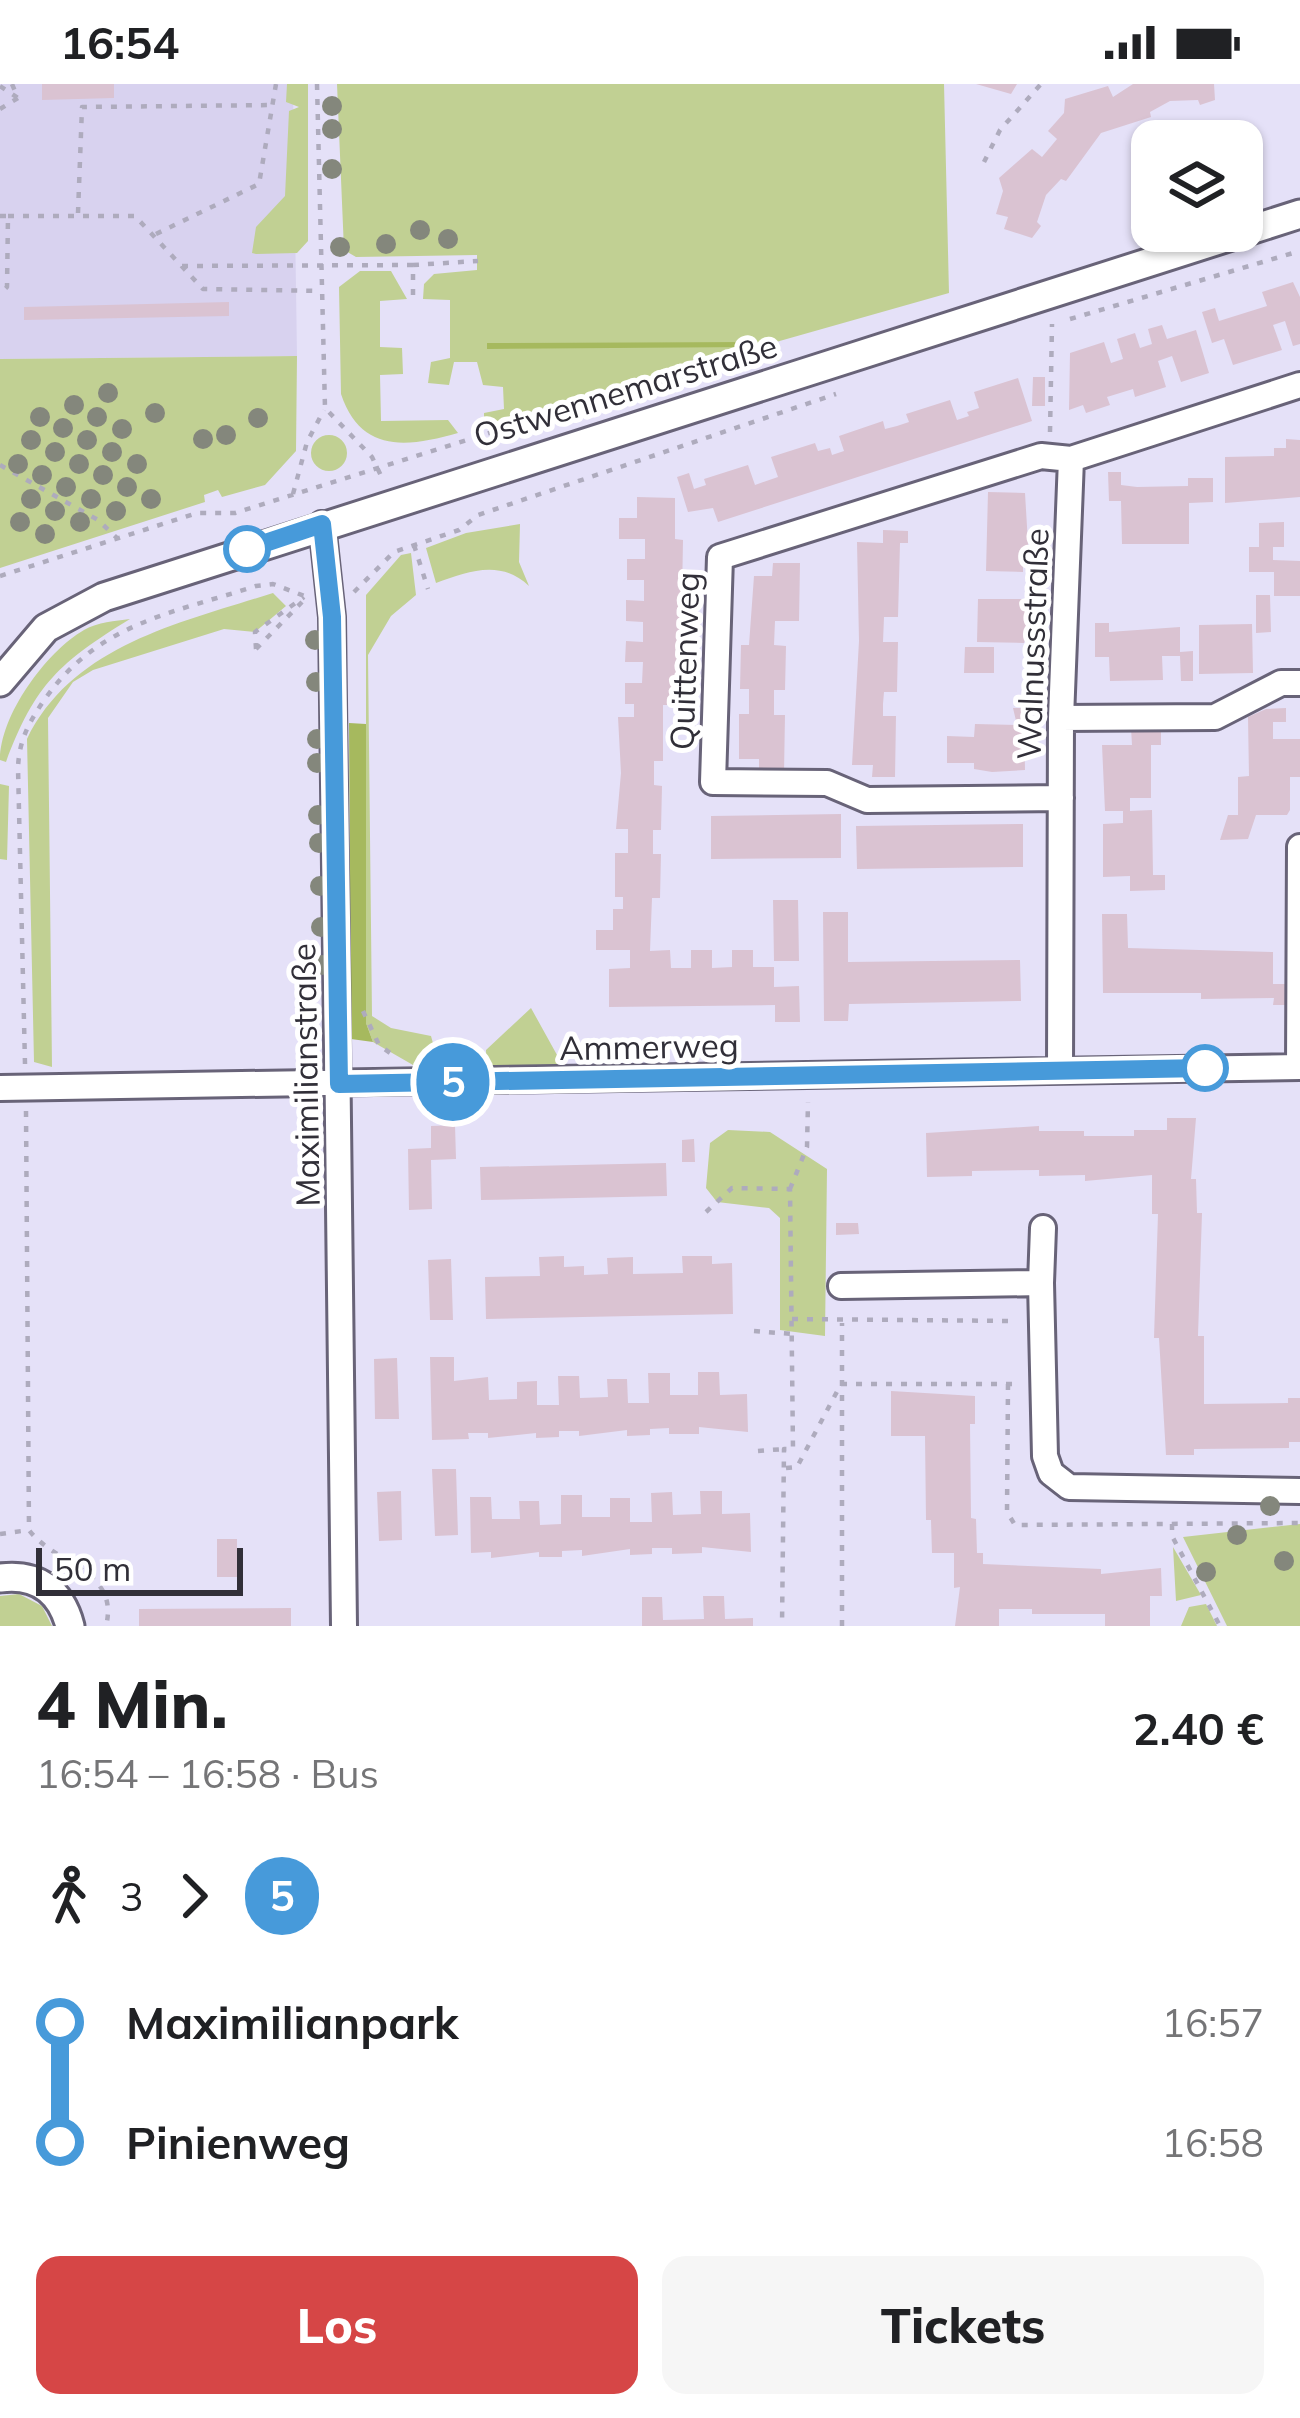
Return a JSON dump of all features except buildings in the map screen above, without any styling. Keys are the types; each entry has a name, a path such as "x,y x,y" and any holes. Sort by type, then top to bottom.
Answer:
{"street":[{"name":"Ostwennemarstraße","path":"0,682 46,628 86,603 1300,214"},
{"path":"1071,459 1300,385"},
{"name":"Quittenweg","path":"1061,799 867,800 827,782 713,782 714,737 720,557 1041,456 1071,459"},
{"name":"Walnussstraße","path":"1060,1071 1061,718 1071,459"},
{"name":"Maximilianstraße","path":"322,524 331,606 344,1626"},
{"path":"1061,718 1215,717 1282,683 1300,683"},
{"path":"1300,847 1300,1067"},
{"name":"Ammerweg","path":"0,1088 1300,1067"},
{"path":"1042,1228 1042,1384 1051,1473 1070,1487 1300,1491"},
{"path":"842,1286 1041,1282"},
{"path":"0,1578 36,1580 52,1590 70,1626"}],"path":[{"path":"12,84 18,98"},
{"path":"154,236 259,184 276,84"},
{"path":"292,494 307,442 325,408 316,84"},
{"path":"984,162 1000,130 1041,84"},
{"path":"0,86 18,98"},
{"path":"0,109 18,98"},
{"path":"78,213 82,106 272,105"},
{"path":"0,295 7,287 4,216 78,213 135,216 203,290 321,290"},
{"path":"1042,328 1300,251"},
{"path":"182,266 320,268 478,261"},
{"path":"413,265 413,297"},
{"path":"1052,324 1050,439 1071,459"},
{"path":"0,576 197,513 235,513 733,365"},
{"path":"359,592 394,552 459,530 478,515 847,390"},
{"path":"325,408 379,467"},
{"path":"0,466 98,520 118,539"},
{"path":"414,545 428,589"},
{"path":"106,1626 103,1589 87,1568 64,1561 29,1530 19,745 29,722 80,654 114,633 256,586 273,584 331,606"},
{"path":"304,597 296,611 256,649 255,632 304,597"},
{"path":"362,1009 379,1045 404,1063"},
{"path":"758,1451 793,1449 790,1189 807,1147 807,1076"},
{"path":"706,1212 732,1188 790,1189"},
{"path":"792,1318 842,1323 1041,1321"},
{"path":"842,1323 842,1626"},
{"path":"754,1331 792,1334"},
{"path":"841,1384 1042,1384"},
{"path":"784,1468 797,1468 841,1384"},
{"path":"782,1626 784,1449"},
{"path":"1172,1524 1172,1536 1220,1626"},
{"path":"0,1534 29,1530"}],"shaded area":[{"path":"0,84 293,84 297,356 0,359"}],"green space":[{"path":"287,84 308,84 308,241 297,253 256,254 252,253 256,227 285,196 289,111 299,107 286,102"},
{"path":"337,84 944,84 949,293 484,425 484,413 504,409 503,387 483,385 477,362 454,362 449,385 428,383 431,362 450,358 450,300 423,299 424,284 434,274 477,270 477,255 356,257 344,250"},
{"path":"360,271 391,271 407,299 380,301 380,347 402,348 403,374 380,375 381,421 448,420 458,433 404,443 388,441 361,427 350,413 341,394 339,287"},
{"path":"753,342 752,347 487,349 487,343"},
{"path":"297,356 296,451 265,485 222,497 218,490 204,495 205,502 0,568 0,359"},
{"path":"329,435 342,440 347,453 342,466 329,471 316,466 311,453 316,440"},
{"path":"520,524 519,562 529,586 496,570 436,583 426,548 466,533"},
{"path":"411,553 416,595 391,616 368,655 372,1016 391,1028 431,1036 439,1065 433,1075 414,1077 413,1065 373,1042 366,1023 366,595 401,555"},
{"path":"273,593 286,606 255,632 224,629 93,670 73,682 48,718 52,1067 34,1062 27,739 47,707 72,681 101,659 166,628"},
{"path":"130,619 53,677 28,713 6,762 0,760 17,705 55,653 89,627"},
{"path":"349,723 366,724 366,1023 373,1042 351,1039"},
{"path":"0,784 9,786 7,860 0,859"},
{"path":"531,1008 567,1073 487,1082 486,1050"},
{"path":"728,1130 770,1132 827,1169 825,1336 780,1330 780,1218 769,1208 717,1202 706,1188 710,1143"},
{"path":"1300,1524 1300,1626 1227,1626 1183,1537"},
{"path":"1173,1547 1201,1595 1176,1601"},
{"path":"19,1594 42,1606 52,1626 0,1626 0,1596"},
{"path":"1206,1604 1217,1626 1181,1626 1189,1607"}],"bus line":[{"name":"5","path":"247,549 322,524 332,617 339,1084 1205,1068"}]}
